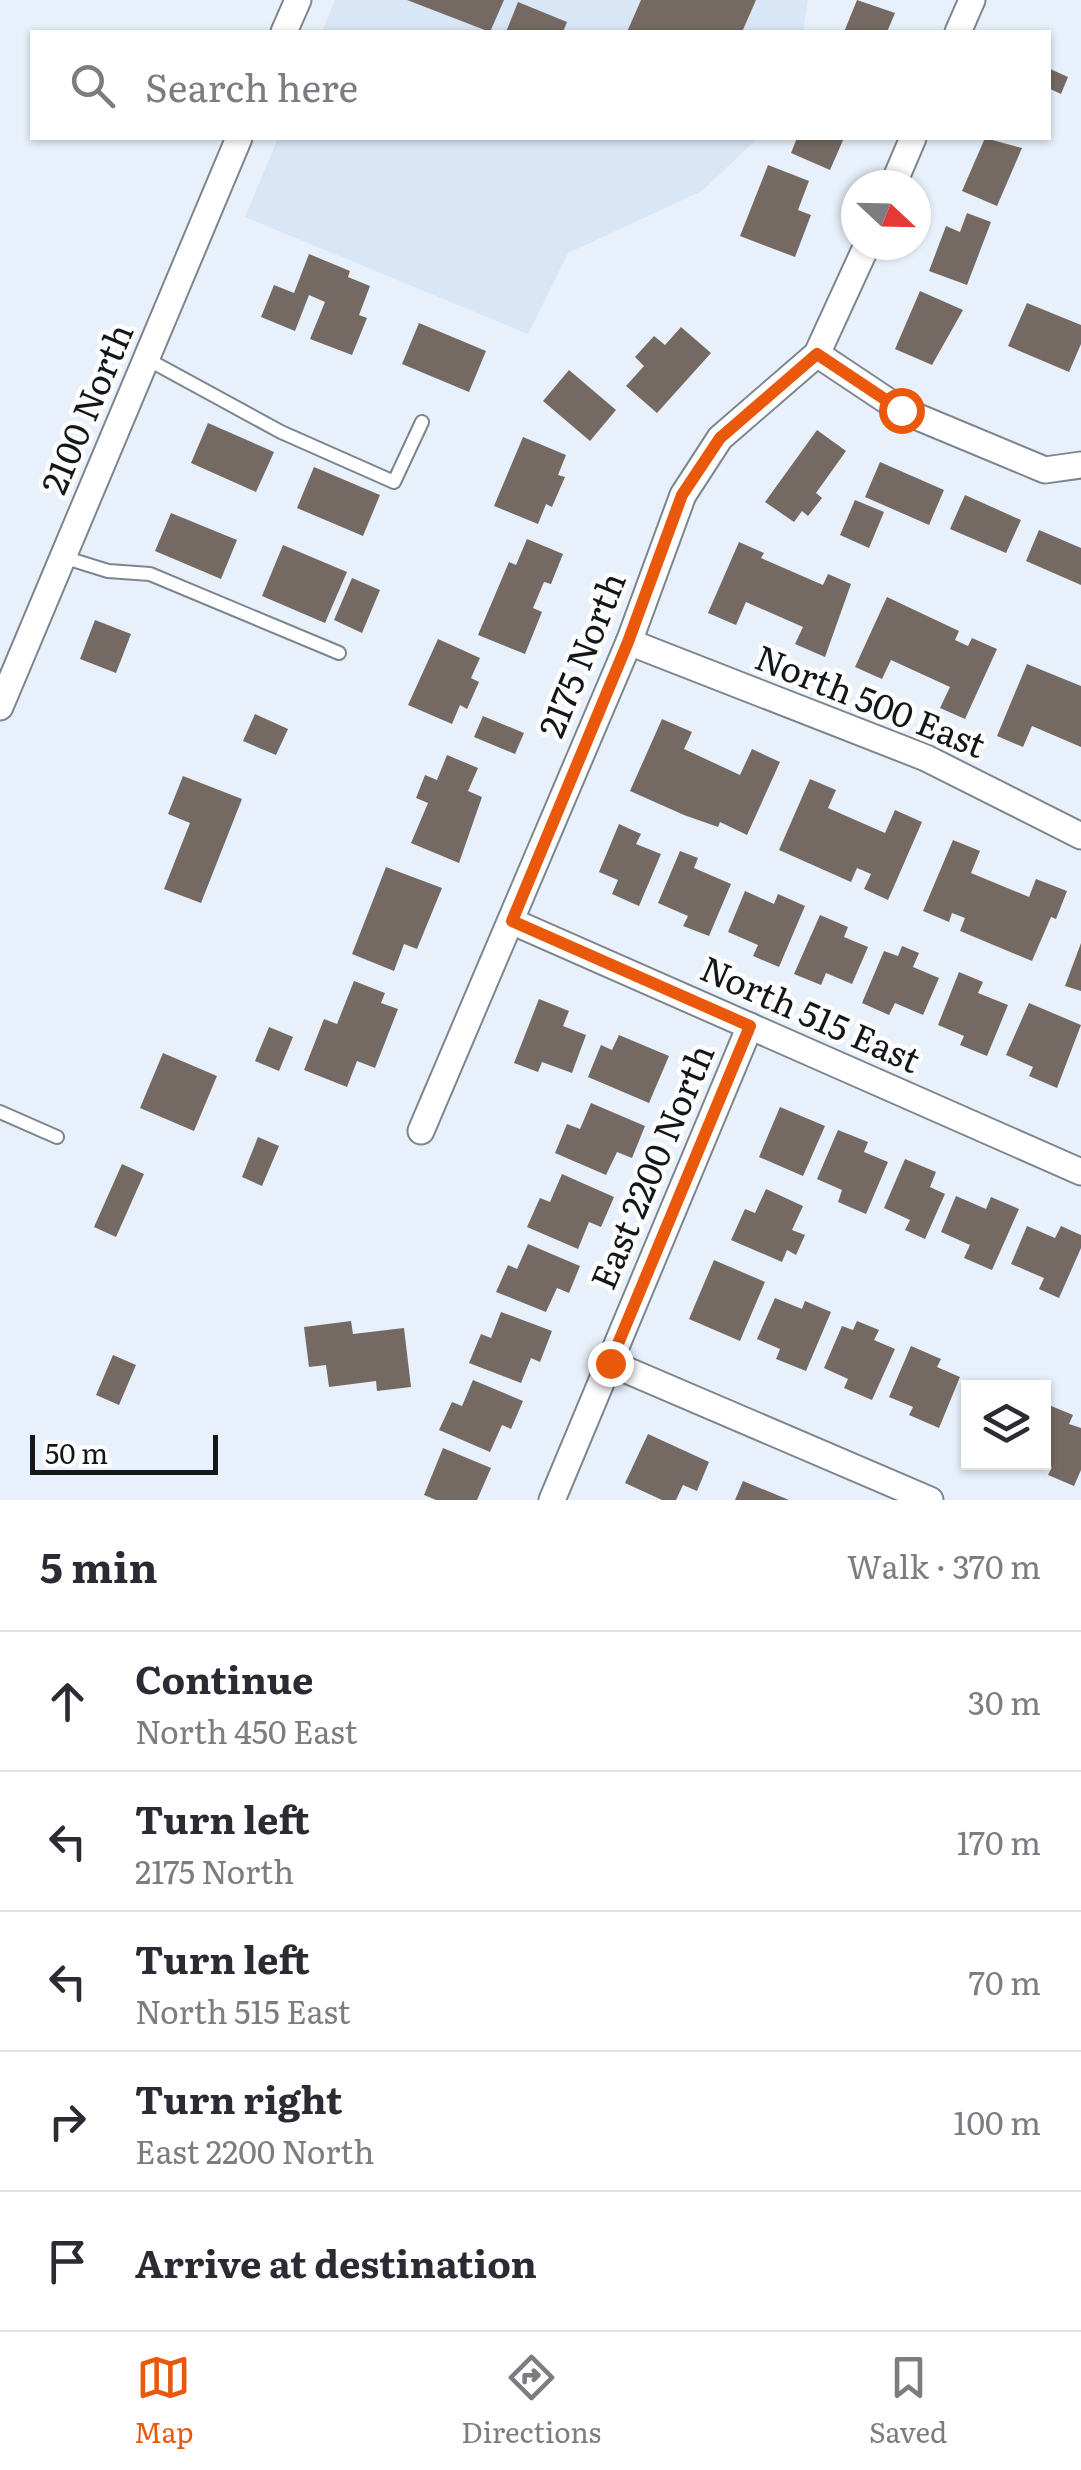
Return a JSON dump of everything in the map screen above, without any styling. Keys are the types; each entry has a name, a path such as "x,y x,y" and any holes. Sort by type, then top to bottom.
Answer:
{"street":[{"path":"285,30 298,0"},
{"path":"959,30 972,0"},
{"name":"2100 North","path":"0,707 239,140"},
{"path":"899,170 912,140"},
{"name":"2175 North","path":"421,1131 628,642 682,495 720,438 817,354 861,260"},
{"path":"817,354 901,410 1045,470 1081,465"},
{"name":"North 500 East","path":"628,642 926,758 1081,836"},
{"name":"North 515 East","path":"512,921 1081,1172"},
{"name":"East 2200 North","path":"552,1500 750,1026"},
{"path":"610,1363 865,1487 930,1500"}],"lane":[{"path":"147,358 281,432 394,482 422,422"},
{"path":"63,557 108,572 150,574 339,653"},
{"path":"0,1112 57,1137"}],"shaded area":[{"path":"335,0 808,0 803,30 323,30"},
{"path":"277,140 756,140 702,191 568,253 528,334 245,217"}],"building":[{"path":"407,0 504,0 491,30"},
{"path":"641,0 756,0 743,30 628,30"},
{"path":"857,0 895,13 888,30 845,30"},
{"path":"518,2 567,22 564,30 507,30"},
{"path":"1051,69 1068,77 1061,94 1051,89"},
{"path":"796,140 843,140 830,170 791,153"},
{"path":"984,140 1022,148 997,206 962,191"},
{"path":"768,165 809,181 798,210 811,215 795,257 740,236"},
{"path":"967,213 991,222 967,285 929,271 946,226 960,232"},
{"path":"309,254 350,271 348,277 370,286 359,315 367,318 352,355 310,339 325,302 309,295 295,331 261,317 274,285 294,293"},
{"path":"920,291 963,310 932,365 895,349"},
{"path":"1027,303 1081,325 1081,344 1069,372 1008,346"},
{"path":"419,323 486,351 469,392 402,364"},
{"path":"681,327 711,353 657,413 626,386 644,366 635,357 654,336 665,345"},
{"path":"569,370 616,410 590,441 543,401"},
{"path":"208,423 274,452 256,492 191,463"},
{"path":"817,430 846,451 816,493 822,498 808,516 802,511 794,522 765,502"},
{"path":"523,437 566,455 558,475 565,477 552,507 546,504 538,524 494,506"},
{"path":"880,462 944,490 929,525 865,497"},
{"path":"314,467 380,495 363,536 297,508"},
{"path":"965,495 1021,520 1006,553 950,529"},
{"path":"855,500 884,512 869,548 840,535"},
{"path":"171,513 237,540 221,579 155,551"},
{"path":"1039,530 1081,548 1081,585 1026,561"},
{"path":"527,539 563,554 551,584 544,582 533,608 542,612 525,654 478,635 509,562 516,565"},
{"path":"739,542 764,553 761,558 823,585 828,574 851,584 825,657 795,644 803,627 746,602 736,625 708,613"},
{"path":"283,545 347,572 325,623 262,596"},
{"path":"352,578 380,590 362,633 334,620"},
{"path":"887,597 959,631 955,640 968,646 972,638 997,649 965,719 940,708 950,687 891,660 882,679 855,667"},
{"path":"95,620 131,634 116,673 80,659"},
{"path":"438,639 480,658 471,678 479,682 467,709 460,705 452,724 408,705"},
{"path":"1027,664 1081,686 1081,747 1032,726 1023,747 997,736"},
{"path":"255,714 288,729 276,755 243,741"},
{"path":"483,716 524,733 515,754 474,737"},
{"path":"662,719 692,732 684,749 740,775 752,749 780,762 747,835 720,822 718,827 684,815 630,791"},
{"path":"447,755 478,768 468,791 482,797 459,863 411,843 428,803 416,798 425,775 437,780"},
{"path":"183,776 242,799 201,903 164,889 190,823 168,814"},
{"path":"810,779 836,790 828,808 885,833 895,810 922,822 888,900 864,889 871,874 857,868 851,882 779,850"},
{"path":"619,824 641,834 636,844 661,854 639,906 612,894 618,880 599,872"},
{"path":"953,840 980,851 971,873 1029,897 1036,879 1067,891 1032,961 960,931 965,918 952,913 949,922 923,911"},
{"path":"680,851 698,858 694,868 731,884 709,936 683,926 688,916 658,903"},
{"path":"386,867 442,888 417,949 404,944 394,971 352,954"},
{"path":"745,891 774,904 778,894 805,906 779,967 753,956 758,945 728,932"},
{"path":"820,915 848,927 844,937 868,947 852,984 826,973 821,985 794,974"},
{"path":"1081,943 1081,991 1065,986"},
{"path":"902,946 919,953 913,967 939,978 923,1015 895,1003 889,1015 862,1003 884,951 898,956"},
{"path":"959,972 983,982 978,993 1008,1005 987,1056 960,1045 964,1036 938,1025"},
{"path":"354,981 385,993 381,1003 398,1009 375,1068 357,1061 347,1087 304,1070 324,1019 337,1024"},
{"path":"539,999 569,1011 563,1026 586,1035 572,1073 542,1062 538,1072 514,1063"},
{"path":"1029,1003 1081,1025 1057,1088 1029,1076 1033,1067 1006,1055"},
{"path":"269,1027 293,1037 279,1071 255,1061"},
{"path":"619,1035 669,1056 649,1103 588,1077 601,1045 612,1050"},
{"path":"163,1053 217,1076 194,1131 140,1108"},
{"path":"591,1103 645,1126 632,1158 617,1152 606,1175 555,1153 567,1124 580,1129"},
{"path":"780,1107 825,1126 803,1176 759,1157"},
{"path":"838,1130 868,1142 864,1152 888,1162 866,1214 838,1202 842,1190 817,1179"},
{"path":"258,1137 279,1146 262,1186 242,1177"},
{"path":"905,1159 936,1172 930,1187 945,1194 925,1239 905,1230 910,1220 884,1208"},
{"path":"122,1164 144,1174 116,1237 94,1227"},
{"path":"562,1174 614,1197 601,1227 589,1222 578,1249 527,1227 540,1198 550,1202"},
{"path":"766,1189 803,1206 792,1230 805,1235 796,1255 787,1250 782,1262 731,1240 745,1209 755,1213"},
{"path":"956,1196 986,1209 991,1197 1019,1209 992,1270 964,1258 970,1245 941,1232"},
{"path":"1027,1226 1055,1238 1061,1226 1081,1235 1081,1248 1059,1298 1039,1289 1044,1278 1011,1264"},
{"path":"528,1244 580,1266 569,1293 557,1288 546,1312 496,1292 508,1265 517,1269"},
{"path":"714,1260 765,1282 740,1341 689,1319"},
{"path":"775,1298 802,1309 805,1301 831,1312 806,1371 776,1359 780,1349 757,1339"},
{"path":"501,1312 552,1331 540,1362 531,1358 521,1383 469,1363 481,1334 491,1338"},
{"path":"351,1321 353,1334 404,1328 411,1387 377,1391 376,1381 329,1387 326,1365 309,1367 304,1327"},
{"path":"857,1321 879,1330 874,1340 895,1349 872,1400 844,1388 848,1379 824,1368 842,1326 853,1330"},
{"path":"911,1346 941,1359 937,1367 960,1377 939,1428 909,1415 913,1407 889,1397"},
{"path":"113,1355 136,1365 119,1405 96,1395"},
{"path":"473,1380 523,1401 511,1429 502,1425 490,1452 439,1430 452,1402 462,1406"},
{"path":"1051,1406 1073,1415 1069,1424 1081,1428 1081,1470 1074,1486 1048,1475 1052,1467"},
{"path":"648,1434 709,1462 697,1491 683,1485 676,1500 662,1500 625,1483"},
{"path":"443,1448 491,1468 477,1500 436,1500 424,1495"},
{"path":"743,1481 789,1500 735,1500"}],"route":[{"path":"610,1363 750,1026 512,921 628,642 682,495 720,438 817,354 901,410"}]}
